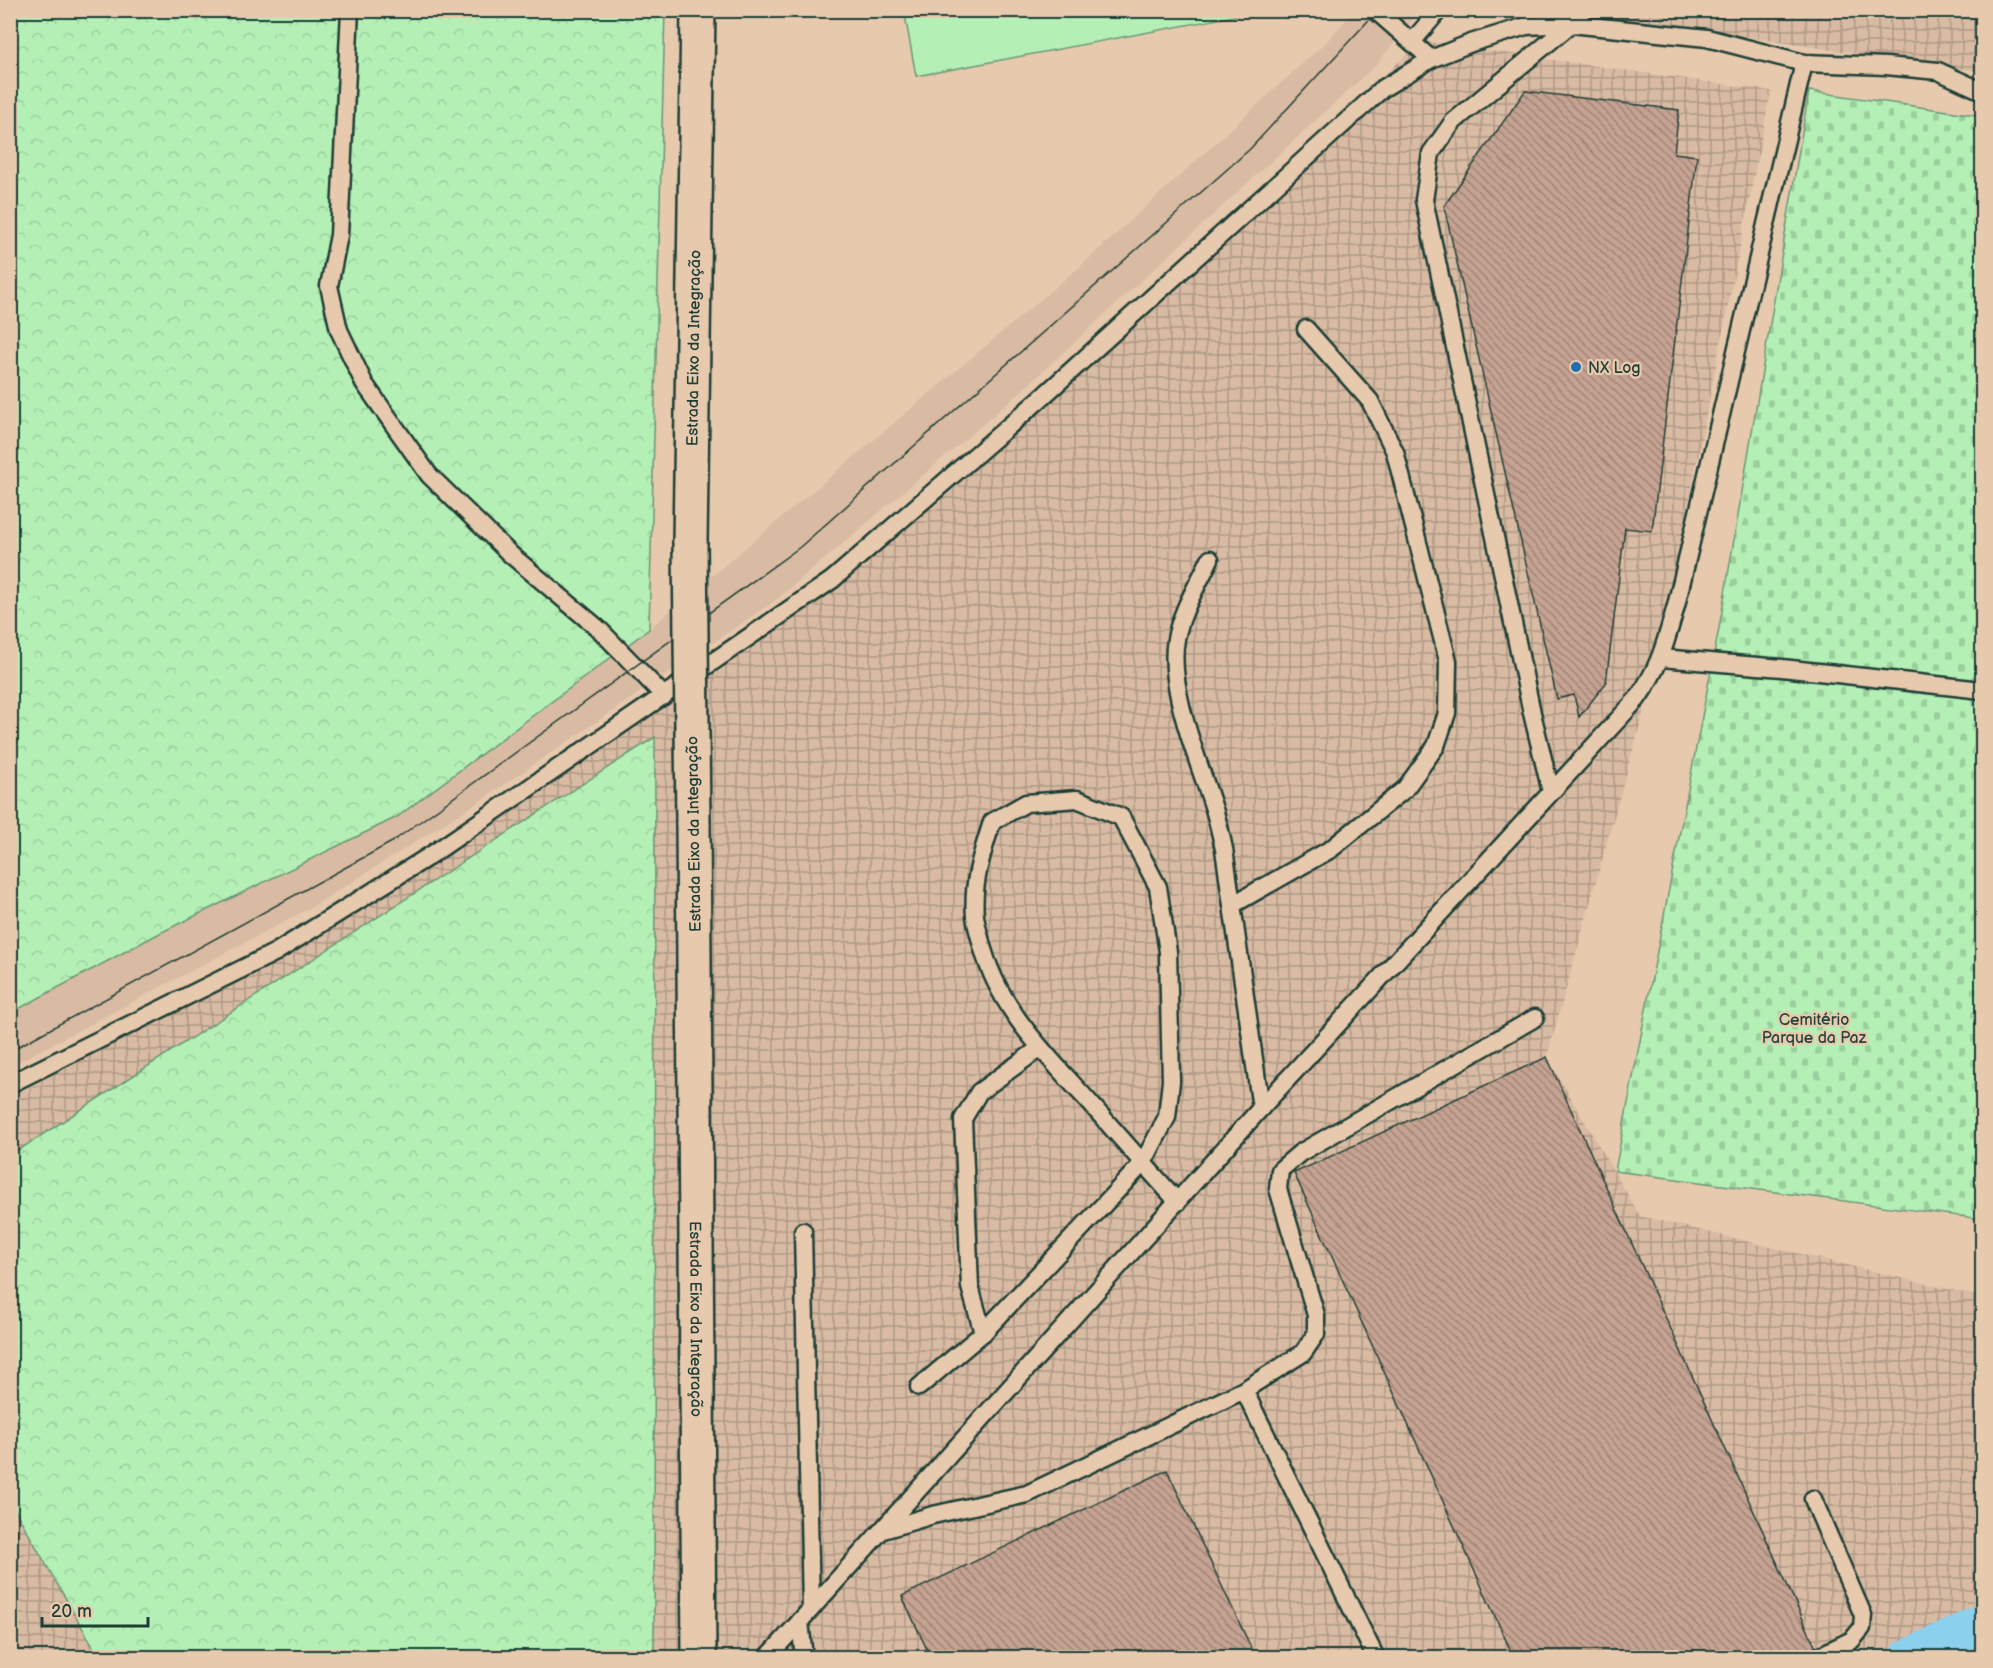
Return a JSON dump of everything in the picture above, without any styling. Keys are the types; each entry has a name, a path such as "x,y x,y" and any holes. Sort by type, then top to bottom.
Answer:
{"main road":[{"name":"Estrada Eixo da Integração","path":"698,10 690,543 699,1658"}],"lane":[{"path":"350,10 339,235 329,286 339,330 364,383 429,475 510,554 600,630 664,696"},
{"path":"1375,10 1431,59"},
{"path":"1412,42 1439,10"},
{"path":"1551,792 1532,713 1424,200 1431,153 1453,122 1571,24 1583,10"},
{"path":"10,1084 276,952 431,855 832,580 1040,399 1382,89 1431,59 1471,43 1526,26 1571,24 1707,38 1804,63 1886,66 1938,71 1983,91"},
{"path":"767,1658 1261,1108 1637,699 1650,681 1661,658 1678,594 1804,63"},
{"path":"1232,905 1331,849 1405,789 1436,746 1447,713 1448,661 1395,452 1370,400 1306,329"},
{"path":"1210,559 1182,617 1176,638 1175,671 1184,713 1215,812 1224,849 1261,1108"},
{"path":"1661,658 1782,668 1983,690"},
{"path":"919,1387 983,1333 1143,1163 1167,1117 1171,1081 1168,952 1158,887 1121,817 1077,799 1026,803 992,822 976,873 975,916 991,975 1011,1012 1040,1048 1143,1163 1178,1202"},
{"path":"882,1530 933,1515 1027,1494 1244,1390 1303,1353 1316,1334 1316,1315 1278,1189 1280,1170 1300,1153 1535,1018"},
{"path":"983,1333 970,1287 963,1119 979,1092 1040,1048"},
{"path":"803,1231 804,1658"},
{"path":"1244,1390 1376,1658"},
{"path":"1813,1499 1863,1615 1862,1628 1852,1640 1815,1658"}],"shaded area":[{"path":"1616,10 1982,11 1982,72 1611,17"},
{"path":"1354,11 1420,11 1376,65 1016,396 779,598 477,803 314,906 11,1066 11,1013 158,934 649,629 1084,263 1326,42"},
{"path":"1421,41 1771,91 1655,671 1547,1057 1640,1216 1982,1297 1982,1657 11,1658 11,1097 301,945 837,584"}],"green space":[{"path":"904,10 1261,10 1261,11 916,76"},
{"path":"11,11 665,11 649,629 397,817 158,934 11,1013"},
{"name":"Cemitério Parque da Paz","path":"1809,91 1982,116 1982,1219 1615,1171 1720,623"},
{"path":"655,737 654,1657 99,1657 11,1503 11,1155"}],"building":[{"name":"NX Log","path":"1525,91 1679,110 1674,153 1697,156 1652,531 1625,528 1606,683 1579,717 1574,695 1557,699 1444,206"},
{"path":"1547,1057 1816,1648 1797,1658 1514,1658 1294,1173"},
{"path":"1167,1470 1256,1658 931,1658 902,1596"}],"waterway":[{"path":"1908,1658 1982,1623"}],"tram line":[{"path":"10,1051 392,842 800,547 1250,149 1378,10"}],"place":[{"name":"NX Log","path":"1576,367"}]}
